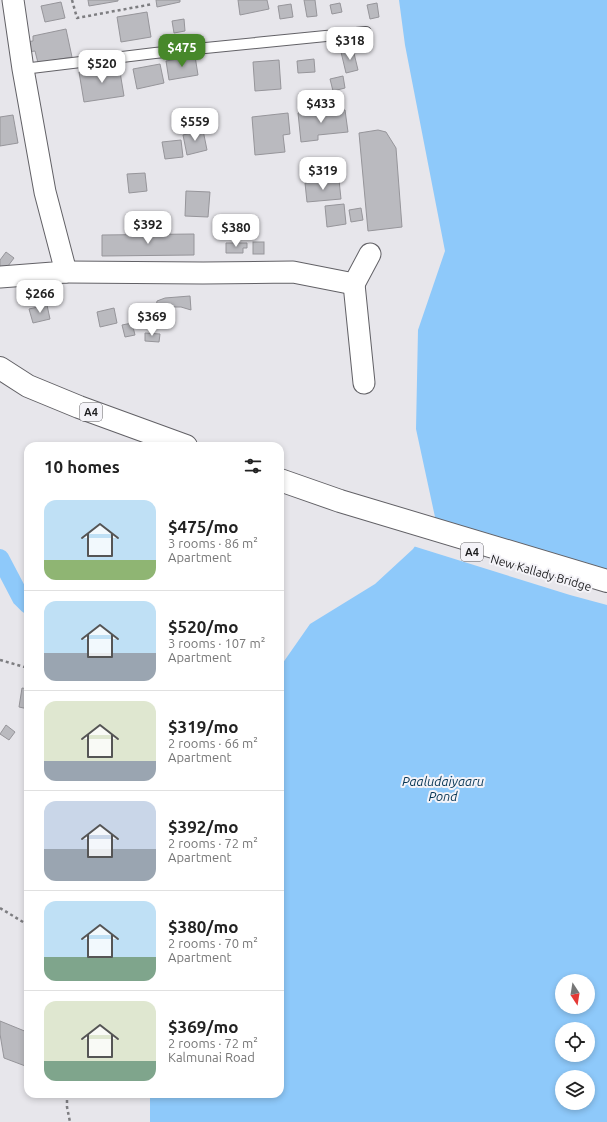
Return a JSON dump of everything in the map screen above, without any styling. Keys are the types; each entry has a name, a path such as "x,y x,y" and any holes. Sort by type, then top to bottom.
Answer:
{"highway":[{"name":"A4","path":"0,368 28,386 79,408 175,442"},
{"name":"A4","path":"0,385 25,399 142,442"},
{"name":"A4","path":"284,482 339,507"},
{"name":"A4","path":"284,493 339,507"},
{"name":"New Kallady Bridge","path":"339,507 607,581"},
{"name":"New Kallady Bridge","path":"339,507 607,592"}],"street":[{"path":"13,0 23,69 45,192 66,272"},
{"path":"364,383 354,284 370,254"},
{"path":"0,277 66,272 293,272 354,284"}],"lane":[{"path":"23,69 155,53 366,32"}],"path":[{"path":"72,0 77,18 153,4"},
{"path":"0,660 24,667"},
{"path":"0,908 24,923"},
{"path":"67,1098 70,1122"}],"water":[{"name":"Paaludaiyaaru Pond","path":"399,0 607,0 607,1122 150,1122 150,1098 284,1098 284,661 310,624 375,584 413,549 435,517 416,429 418,330 445,251 405,45"}],"pier":[{"path":"431,520 607,573 607,605 413,546"}],"building":[{"path":"88,0 118,0 118,1 89,6"},
{"path":"156,0 180,0 180,2 157,7"},
{"path":"238,0 267,0 269,9 240,15"},
{"path":"304,0 315,0 317,16 307,17"},
{"path":"61,2 65,18 45,22 41,6"},
{"path":"340,3 342,12 332,14 330,5"},
{"path":"377,3 379,17 370,19 367,5"},
{"path":"291,4 293,17 280,19 278,6"},
{"path":"147,12 151,37 121,42 117,17"},
{"path":"184,19 185,31 174,33 172,21"},
{"path":"66,29 72,57 38,63 35,51 28,52 26,42 33,41 33,36"},
{"path":"353,49 358,70 346,73 341,52"},
{"path":"195,56 198,75 169,80 166,61"},
{"path":"314,59 315,72 298,73 297,61"},
{"path":"279,60 281,89 255,91 253,62"},
{"path":"160,64 164,83 137,89 133,69"},
{"path":"119,66 124,96 84,102 79,72"},
{"path":"343,76 345,88 333,91 330,79"},
{"path":"345,110 348,132 318,135 318,140 301,142 298,113"},
{"path":"288,113 290,134 283,135 285,152 255,155 252,117"},
{"path":"13,115 18,143 0,146 0,117"},
{"path":"203,130 207,150 187,155 183,135"},
{"path":"378,130 386,132 396,148 402,227 368,231 359,133"},
{"path":"181,140 183,157 165,159 162,142"},
{"path":"145,173 147,191 129,193 127,174"},
{"path":"339,180 341,199 307,202 305,183"},
{"path":"186,191 210,192 208,217 185,216"},
{"path":"344,204 346,224 327,227 325,206"},
{"path":"361,208 363,220 351,222 349,210"},
{"path":"194,234 194,255 102,256 102,235"},
{"path":"253,242 264,242 264,254 253,254"},
{"path":"226,243 247,243 247,248 243,248 243,253 226,253"},
{"path":"6,252 14,258 5,270 0,267 0,260"},
{"path":"190,296 191,310 181,307 158,309 156,307 157,301 165,298"},
{"path":"47,305 50,319 33,323 29,309"},
{"path":"114,308 117,323 100,327 97,312"},
{"path":"132,323 135,335 125,337 122,325"},
{"path":"145,333 160,334 159,342 145,341"},
{"path":"22,688 24,688 24,708 19,707"},
{"path":"6,725 15,732 9,740 0,734"},
{"path":"0,1021 24,1031 24,1066 4,1058 0,1034"}],"waterway":[{"path":"0,558 24,601"}]}
